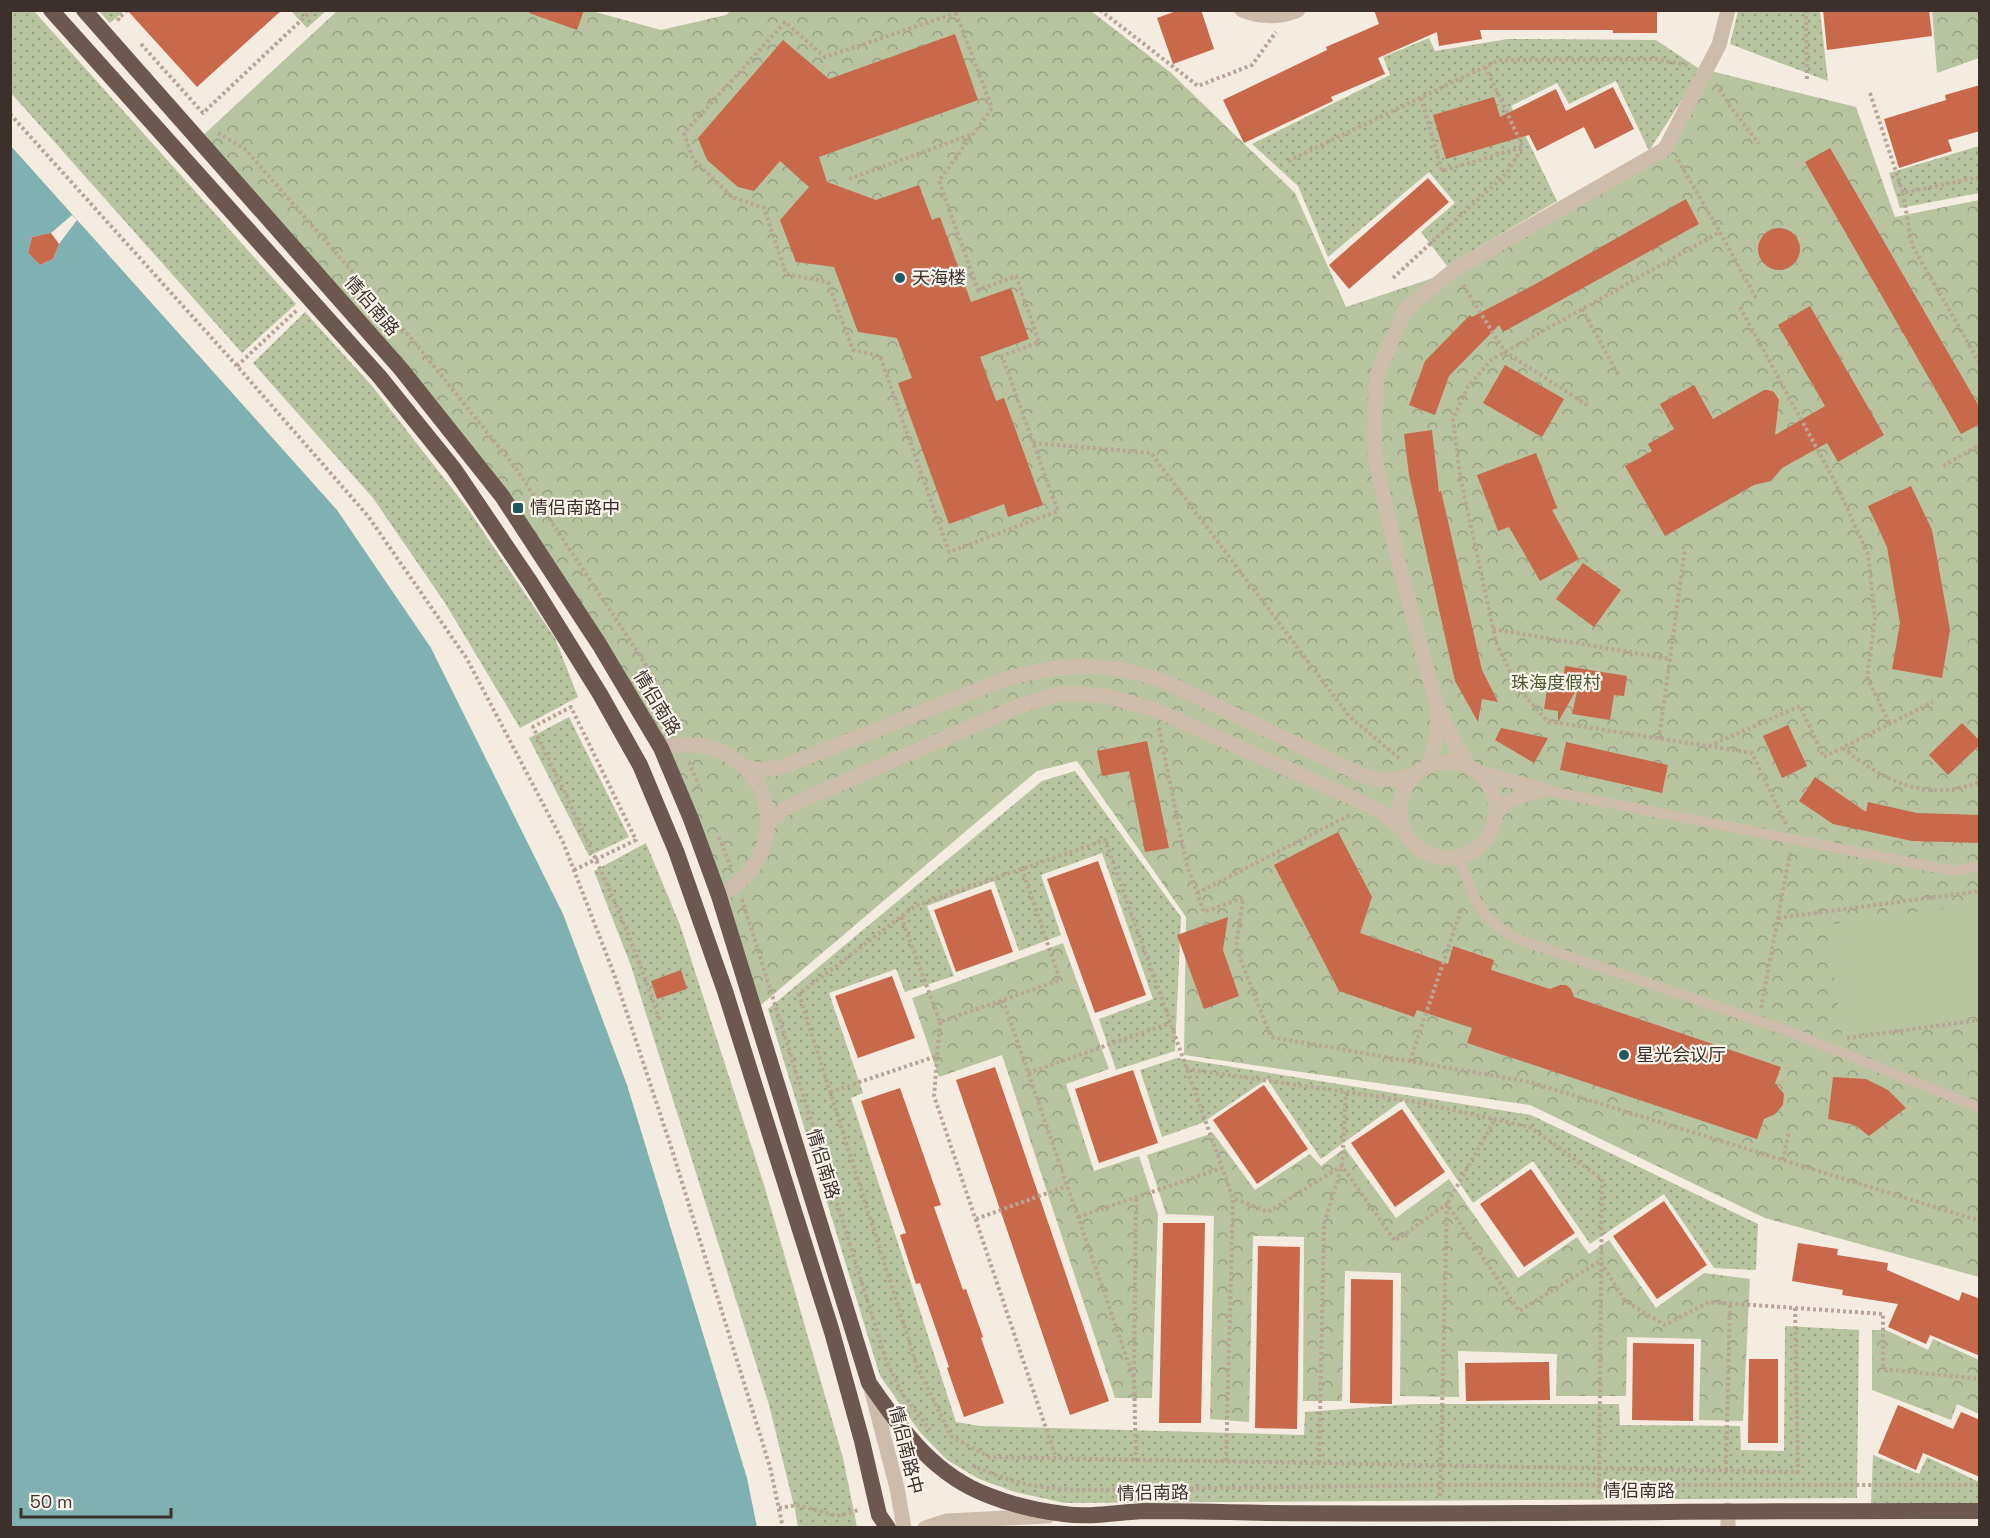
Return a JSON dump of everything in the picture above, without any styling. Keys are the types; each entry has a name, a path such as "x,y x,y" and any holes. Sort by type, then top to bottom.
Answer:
{"highway":[{"path":"51,10 379,376 454,470 543,603 600,694 640,765 676,851 725,991 832,1332 882,1523"},
{"name":"情侣南路","path":"84,10 401,369 502,496 599,644 662,748 719,896 869,1383 917,1447 946,1474 966,1487 990,1496 1066,1515 1144,1511 1980,1511"}],"street":[{"path":"1242,10 1264,17 1293,12"},
{"path":"1436,702 1438,728 1436,746 1422,770 1408,783 1402,794 1401,819 1410,840 1427,854 1448,859 1459,858 1469,854 1485,842 1495,824 1496,814 1492,790 1455,744 1436,702 1396,550 1376,462 1374,433 1377,375 1405,310 1454,270 1665,149 1719,45 1728,10"},
{"path":"746,768 763,770 782,767 1003,680 1056,667 1100,666 1137,673 1166,682 1364,776 1388,780 1400,779 1441,762 1455,762 1543,790"},
{"path":"768,824 783,810 798,802 1058,694 1098,695 1129,701 1156,710 1379,810 1405,831"},
{"path":"662,748 682,744 707,745 721,750 746,768 762,794 768,824 762,854 738,885 719,896"},
{"path":"1496,814 1504,804 1513,799 1543,790"},
{"name":"情侣南路中","path":"869,1383 897,1488 904,1527"},
{"path":"1728,1510 1728,1527"},
{"path":"925,1527 946,1521 1066,1515"}],"lane":[{"path":"1543,790 1954,870 1980,866"},
{"path":"1459,858 1476,901 1491,922 1502,931 1520,940 1758,1020 1980,1108"}],"path":[{"path":"126,27 118,19 127,10"},
{"path":"134,36 203,113 312,10"},
{"path":"1100,10 1198,86 1252,65 1293,12"},
{"path":"1806,10 1807,82"},
{"path":"956,13 992,108 974,134 939,181 978,290 1016,276 1039,342 1002,356 1058,511 949,552 880,356 853,350 828,282 786,274 764,208 732,197 693,159 684,133 785,22 825,57 956,13"},
{"path":"1288,161 1499,60 1656,59 1707,69 1730,106 1759,144"},
{"path":"1485,66 1523,147"},
{"path":"1870,93 1903,193 1912,245 1980,364"},
{"path":"1420,98 1442,171 1523,147"},
{"path":"10,114 237,366 368,516 467,659 563,842 614,974 672,1150 771,1467 783,1527"},
{"path":"209,128 245,149 416,344 515,467 650,672 669,710 699,787"},
{"path":"849,179 974,134"},
{"path":"1393,278 1507,173 1523,147"},
{"path":"1665,149 1679,161 1756,297"},
{"path":"1903,193 1980,177"},
{"path":"1720,232 1491,360 1467,388 1453,419 1460,476 1496,642 1518,688 1547,721 1752,753 1793,839 1758,1020"},
{"path":"1454,270 1505,352 1589,406"},
{"path":"237,366 309,299"},
{"path":"1740,307 1834,480 1868,555 1875,619 1867,677 1890,724"},
{"path":"1582,309 1619,376"},
{"path":"1033,443 1151,453 1349,716 1422,770"},
{"path":"1943,466 1980,445"},
{"path":"1659,739 1685,549"},
{"path":"1493,629 1670,659"},
{"path":"1708,746 1800,706 1824,757 1933,702"},
{"path":"574,870 597,859 636,840 571,707 533,727 597,859 627,928 660,1022"},
{"path":"1156,710 1186,862 1204,912 1243,898 1236,948 1270,1037 1530,1082 1980,1221"},
{"path":"1843,748 1867,767 1897,783 1929,790 1962,789 1980,782"},
{"path":"1197,892 1369,806"},
{"path":"716,830 738,885 886,1360 902,1393 936,1438"},
{"path":"1226,1461 1233,1198 1105,840 915,906 799,994 917,1366 951,1436 989,1457 1798,1472 1795,1308"},
{"path":"940,1022 1060,980 1022,869"},
{"path":"1410,1061 1469,886"},
{"path":"1778,918 1980,891"},
{"path":"901,917 940,1022 934,1096 1056,1458"},
{"path":"1003,1000 1134,1379"},
{"path":"1817,1043 1980,1020"},
{"path":"1028,1073 1170,1023"},
{"path":"830,1092 937,1056"},
{"path":"1186,1069 1416,1102 1530,1127 1602,1179 1599,1511"},
{"path":"1319,1463 1324,1224 1342,1166 1346,1092"},
{"path":"1342,1166 1395,1241 1447,1203 1495,1119"},
{"path":"1782,1160 1789,1131"},
{"path":"1233,1198 1268,1212 1342,1166"},
{"path":"1078,1217 1222,1168"},
{"path":"976,1219 1067,1186"},
{"path":"1136,1197 1134,1379 1136,1460"},
{"path":"1447,1203 1519,1311 1600,1261"},
{"path":"1439,1512 1447,1203"},
{"path":"1600,1261 1625,1301 1665,1325 1709,1302 1883,1314 1883,1369 1980,1379"},
{"path":"1726,1470 1730,1304"},
{"path":"964,1461 1004,1479 1055,1489 1440,1485 1980,1485"}],"green space":[{"name":"珠海度假村","path":"732,10 1091,11 1170,72 1295,193 1346,307 1454,271 1665,149 1707,70 1856,107 1895,217 1979,200 1979,1277 1765,1218 1530,1105 1184,1055 1186,917 1077,761 1037,771 755,1010 662,747 502,496 199,139 337,11 592,11 661,30 726,15"},
{"path":"10,11 34,11 296,304 242,353 11,93"},
{"path":"99,11 124,11 110,23"},
{"path":"291,11 326,11 307,28"},
{"path":"1738,11 1820,11 1828,81 1730,44"},
{"path":"1932,11 1979,11 1979,58 1937,73"},
{"path":"1429,38 1435,51 1508,39 1656,40 1701,70 1649,151 1616,81 1569,104 1557,83 1511,106 1557,201 1447,266 1421,232 1455,203 1429,172 1328,257 1298,186 1252,144 1390,75 1383,57"},
{"path":"1979,146 1979,193 1900,208 1889,173"},
{"path":"305,312 372,386 468,509 555,638 578,697 520,728 445,603 373,498 253,363"},
{"path":"569,717 629,837 589,856 529,738"},
{"path":"1075,771 1181,917 1175,1051 1116,1070 1099,1019 1153,999 1102,853 1041,875 1061,935 1019,951 994,881 927,906 954,976 905,992 896,969 829,993 863,1093 851,1098 956,1422 980,1426 1304,1435 1305,1412 1414,1404 1619,1404 1620,1425 1740,1426 1741,1450 1784,1451 1785,1326 1859,1330 1857,1498 1065,1503 1015,1492 979,1479 947,1460 919,1431 880,1376 768,1009 1042,781"},
{"path":"646,843 680,925 765,1188 843,1458 857,1527 798,1527 769,1405 631,966 594,871"},
{"path":"1979,904 1979,1016 1842,1036 1827,925"},
{"path":"1063,943 1109,1069 1066,1084 1094,1171 1139,1156 1158,1214 1152,1398 1115,1398 1002,1055 939,1077 912,998"},
{"path":"1177,1058 1531,1115 1758,1224 1756,1270 1714,1268 1664,1194 1590,1244 1533,1161 1473,1203 1403,1100 1321,1159 1267,1079 1202,1123 1162,1137 1140,1070"},
{"path":"1213,1133 1255,1190 1310,1154 1321,1166 1345,1148 1396,1218 1449,1179 1518,1278 1577,1237 1589,1254 1609,1240 1656,1308 1704,1273 1750,1279 1743,1421 1699,1420 1701,1339 1627,1337 1626,1396 1556,1396 1557,1354 1458,1351 1459,1397 1400,1396 1401,1273 1345,1271 1342,1401 1303,1401 1304,1237 1253,1236 1249,1422 1210,1419 1214,1216 1166,1214 1147,1155"},
{"path":"1872,1330 1886,1330 1928,1350 1933,1339 1979,1360 1979,1414 1957,1404 1951,1420 1872,1390"},
{"path":"1873,1455 1919,1474 1927,1457 1979,1482 1979,1504 1871,1503"}],"water":[{"path":"10,145 337,510 431,648 563,914 627,1085 747,1478 757,1527 11,1527"}],"pier":[{"path":"72,215 77,220 59,244 53,259 40,265 28,253 32,237 51,233"}],"building":[{"path":"127,10 282,10 197,87"},
{"path":"530,10 584,10 577,30 529,13"},
{"path":"1179,10 1201,10 1214,49 1173,64 1157,18"},
{"path":"1374,10 1657,10 1657,33 1613,33 1613,30 1480,30 1482,39 1439,46 1437,32 1378,58 1385,74 1331,97 1333,101 1244,143 1223,100 1327,50 1326,47 1379,24"},
{"path":"1823,10 1929,10 1932,36 1827,50"},
{"name":"天海楼","path":"955,34 978,100 819,157 827,182 876,200 919,185 932,220 940,217 971,302 1011,288 1029,339 980,357 996,401 1004,398 1043,505 1008,517 1004,504 949,524 898,383 912,378 897,338 858,332 834,267 796,262 780,220 809,187 780,161 754,191 738,187 707,160 698,138 783,40 829,79"},
{"path":"1980,85 1980,131 1948,140 1952,151 1899,168 1884,119 1946,100 1945,95"},
{"path":"1613,87 1634,129 1595,149 1584,127 1537,151 1529,135 1446,159 1433,115 1494,97 1500,117 1556,89 1566,111"},
{"path":"1830,148 1980,408 1980,424 1961,434 1805,162"},
{"path":"1428,178 1449,202 1349,289 1329,265"},
{"path":"1686,199 1699,224 1503,332 1499,325 1449,376 1435,415 1409,405 1425,361 1470,315 1472,317 1530,287"},
{"path":"1779,228 1794,234 1800,249 1794,264 1779,270 1764,264 1758,249 1764,234"},
{"path":"51,233 59,244 53,259 40,265 28,253 32,237"},
{"path":"1810,306 1884,435 1838,462 1827,443 1782,468 1771,481 1754,485 1665,536 1625,466 1652,451 1648,444 1674,429 1660,404 1694,385 1713,419 1764,390 1768,390 1774,392 1779,400 1775,435 1825,406 1778,325"},
{"path":"1505,365 1564,399 1542,437 1483,403"},
{"path":"1432,430 1439,492 1441,491 1482,670 1498,702 1482,699 1478,722 1455,681 1409,475 1404,434"},
{"path":"1536,453 1557,508 1552,510 1579,559 1540,581 1509,527 1498,531 1477,475"},
{"path":"1911,486 1932,530 1950,630 1942,678 1892,669 1900,623 1887,547 1868,506"},
{"path":"1583,563 1621,590 1594,627 1556,599"},
{"path":"1565,666 1627,676 1624,696 1614,695 1610,720 1572,714 1578,687 1558,722 1558,711 1544,709 1547,690 1561,692"},
{"path":"1962,723 1980,741 1980,745 1948,775 1929,755"},
{"path":"1788,725 1807,766 1782,778 1763,736"},
{"path":"1501,728 1548,738 1534,763 1495,740"},
{"path":"1147,741 1169,848 1145,852 1129,771 1102,776 1097,751"},
{"path":"1566,742 1668,765 1662,793 1560,770"},
{"path":"1815,777 1866,812 1868,802 1917,813 1980,815 1980,843 1912,841 1833,824 1799,801"},
{"name":"星光会议厅","path":"1338,832 1372,897 1360,933 1448,964 1453,946 1494,960 1491,970 1550,989 1566,985 1571,989 1574,997 1781,1067 1775,1083 1784,1094 1783,1105 1775,1114 1764,1119 1757,1139 1467,1043 1472,1028 1417,1010 1414,1017 1339,991 1274,865"},
{"path":"1098,861 1146,995 1095,1013 1047,879"},
{"path":"991,889 1013,952 956,972 934,910"},
{"path":"1228,917 1223,950 1239,996 1204,1009 1177,935"},
{"path":"681,970 687,989 657,999 651,981"},
{"path":"892,976 915,1038 858,1058 835,996"},
{"path":"995,1067 1109,1401 1070,1415 956,1080"},
{"path":"1133,1070 1158,1143 1099,1163 1075,1089"},
{"path":"1833,1077 1866,1079 1888,1090 1906,1108 1869,1136 1855,1125 1828,1119"},
{"path":"1264,1085 1308,1149 1257,1184 1213,1120"},
{"path":"900,1088 941,1205 934,1207 963,1290 966,1289 1004,1403 964,1417 920,1283 916,1284 900,1235 906,1233 861,1101"},
{"path":"1402,1109 1445,1172 1395,1207 1351,1143"},
{"path":"1531,1169 1575,1233 1524,1267 1480,1204"},
{"path":"1664,1201 1707,1265 1657,1299 1613,1236"},
{"path":"1163,1223 1205,1223 1201,1423 1159,1423"},
{"path":"1798,1243 1838,1249 1837,1255 1888,1263 1887,1270 1959,1301 1962,1292 1980,1299 1980,1356 1930,1335 1926,1344 1888,1327 1898,1304 1842,1295 1843,1290 1792,1281"},
{"path":"1258,1246 1300,1247 1297,1429 1255,1428"},
{"path":"1351,1279 1393,1280 1392,1404 1350,1403"},
{"path":"1633,1343 1694,1344 1693,1421 1632,1420"},
{"path":"1749,1359 1778,1359 1778,1443 1748,1443"},
{"path":"1549,1362 1550,1400 1466,1401 1465,1363"},
{"path":"1898,1405 1953,1429 1961,1412 1980,1420 1980,1477 1923,1453 1916,1470 1878,1453"}],"place":[{"name":"天海楼","path":"900,278"},
{"name":"情侣南路中","path":"518,508"},
{"name":"星光会议厅","path":"1624,1055"}]}
